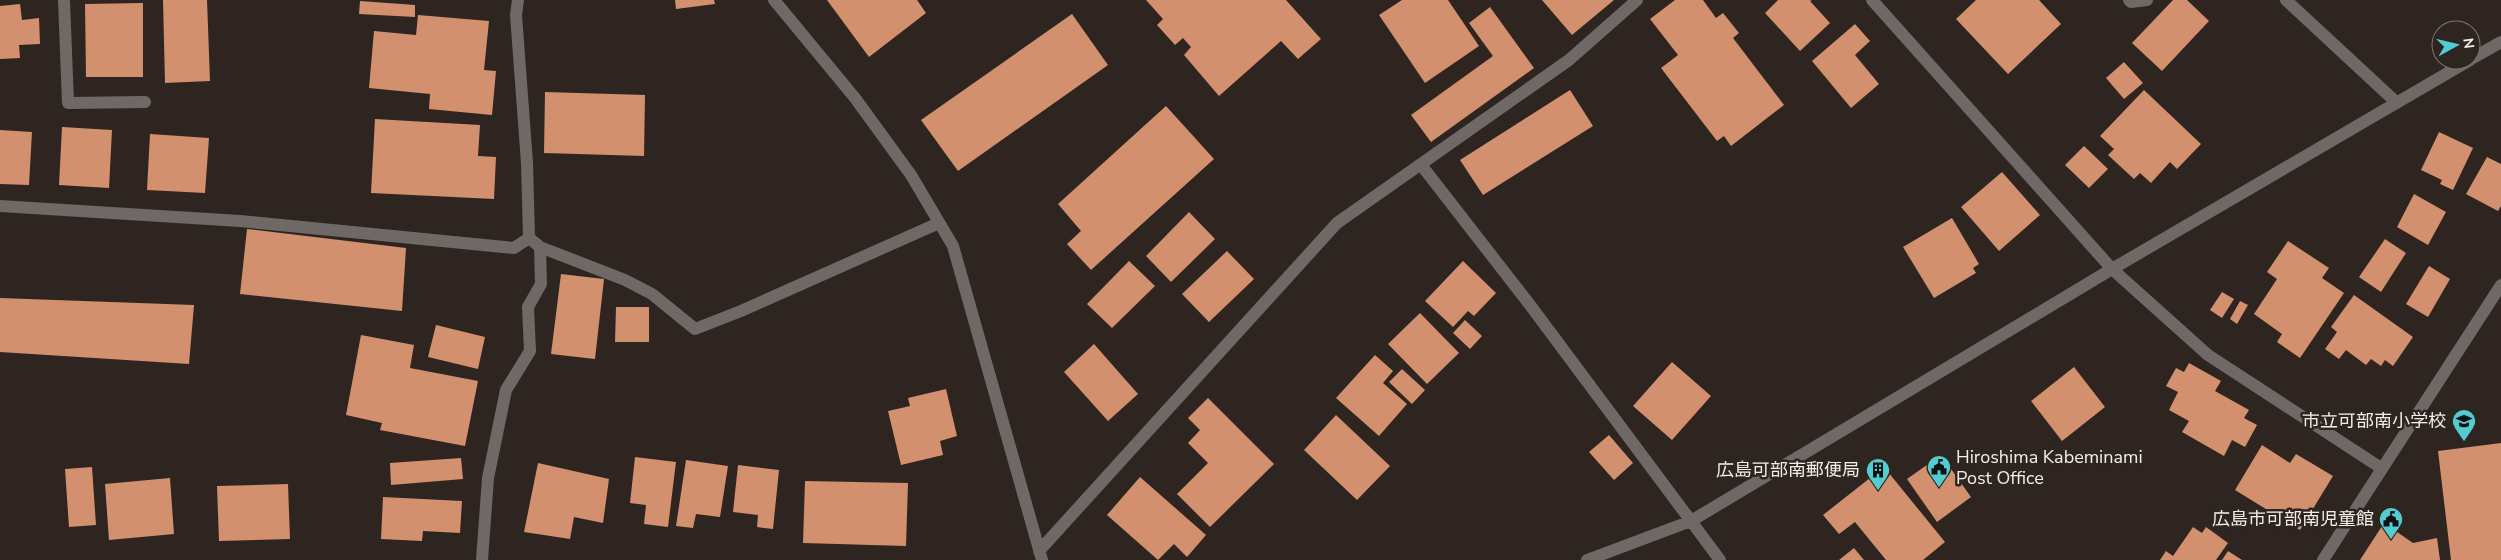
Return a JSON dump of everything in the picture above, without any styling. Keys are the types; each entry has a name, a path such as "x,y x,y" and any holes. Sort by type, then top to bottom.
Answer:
{"street":[{"path":"64,0 68,103 146,102"},
{"path":"518,0 516,15 527,164 530,238 540,247 625,280 645,290 695,329 741,311 939,223"},
{"path":"774,0 860,105 912,175 954,246 1040,555"},
{"path":"1040,555 1337,223 1422,166 1569,60 1637,0"},
{"path":"1872,0 2112,269 2208,355 2381,468"},
{"path":"2129,0 2131,2 2147,0"},
{"path":"2286,0 2397,103"},
{"path":"2481,54 2501,42"},
{"path":"1587,560 1691,521 2112,269 2453,70"},
{"path":"1422,166 1530,305 1720,560"},
{"path":"0,206 240,221 514,248 530,238"},
{"path":"482,560 488,478 506,390 530,351 528,307 541,284 540,247"},
{"path":"2323,560 2501,285"}],"building":[{"path":"163,0 207,0 210,81 165,83"},
{"path":"675,0 714,0 715,4 676,9"},
{"path":"827,0 917,0 926,13 869,57"},
{"path":"1146,0 1286,0 1321,39 1298,59 1281,41 1219,96 1184,55 1191,47 1183,38 1175,45 1157,25 1163,19"},
{"path":"1402,0 1448,0 1479,46 1425,83 1379,15"},
{"path":"1542,0 1614,0 1572,35"},
{"path":"1675,0 1703,0 1716,18 1723,13 1739,33 1733,38 1784,105 1731,146 1724,136 1717,141 1661,68 1678,55 1650,19"},
{"path":"1778,0 1812,0 1810,1 1830,23 1800,51 1765,13"},
{"path":"1976,0 2039,0 2061,24 2008,74 1956,19"},
{"path":"2173,0 2187,0 2209,21 2162,71 2132,43"},
{"path":"360,1 415,5 415,17 359,14"},
{"path":"143,3 143,77 86,77 85,4"},
{"path":"20,4 22,20 39,18 40,44 19,45 20,58 0,59 0,6"},
{"path":"1490,7 1534,68 1431,142 1411,115 1493,56 1469,23"},
{"path":"1072,14 1108,65 958,171 921,120"},
{"path":"418,15 489,21 484,70 496,71 492,115 429,109 430,94 369,88 374,31 416,35"},
{"path":"1855,24 1870,41 1855,55 1879,84 1851,108 1812,61"},
{"path":"2124,62 2143,83 2124,99 2106,78"},
{"path":"1570,90 1593,126 1483,195 1460,160"},
{"path":"2144,90 2201,144 2177,169 2170,162 2151,183 2140,173 2134,179 2108,155 2114,149 2100,136"},
{"path":"545,92 645,95 644,156 544,153"},
{"path":"1166,106 1214,159 1091,270 1067,244 1081,231 1058,204"},
{"path":"375,119 480,125 478,156 496,157 494,199 371,193"},
{"path":"62,127 112,130 109,188 59,185"},
{"path":"0,130 32,132 29,185 0,184"},
{"path":"2439,132 2473,148 2453,190 2440,184 2442,180 2421,170"},
{"path":"150,134 209,138 205,193 147,190"},
{"path":"2084,146 2108,169 2089,188 2065,165"},
{"path":"2487,157 2501,164 2501,206 2498,211 2466,194"},
{"path":"2002,172 2040,215 1999,251 1961,207"},
{"path":"2414,194 2446,212 2428,245 2397,227"},
{"path":"1189,212 1215,239 1171,282 1146,256"},
{"path":"1952,218 1979,264 1973,268 1976,273 1934,298 1903,247"},
{"path":"247,229 406,248 402,311 240,294"},
{"path":"2385,239 2406,253 2381,292 2359,277"},
{"path":"2288,241 2329,268 2322,278 2344,293 2300,358 2277,342 2282,334 2254,314 2277,279 2267,272"},
{"path":"1227,251 1254,279 1209,322 1182,294"},
{"path":"1129,261 1155,286 1112,328 1087,304"},
{"path":"1463,261 1496,293 1474,316 1468,311 1453,327 1425,301"},
{"path":"2429,266 2450,279 2428,317 2406,304"},
{"path":"561,274 604,279 595,359 551,354"},
{"path":"2222,292 2234,299 2222,318 2210,310"},
{"path":"2354,295 2413,337 2393,366 2385,360 2381,366 2371,359 2366,365 2346,350 2339,359 2325,349 2337,332 2331,327"},
{"path":"0,298 194,305 189,364 0,352"},
{"path":"2240,301 2248,305 2237,324 2230,319"},
{"path":"616,307 649,307 649,342 615,342"},
{"path":"1420,313 1459,353 1427,384 1388,344"},
{"path":"1465,320 1482,336 1470,349 1453,333"},
{"path":"436,325 485,337 478,369 428,357"},
{"path":"361,335 414,345 410,368 478,381 465,446 380,430 382,423 346,415"},
{"path":"1094,344 1138,394 1108,421 1064,372"},
{"path":"1375,355 1393,371 1383,383 1407,404 1379,436 1336,398"},
{"path":"1672,362 1711,396 1672,440 1633,406"},
{"path":"2189,363 2221,381 2215,391 2249,410 2244,418 2257,425 2245,447 2232,440 2224,456 2182,432 2189,421 2169,410 2178,392 2166,386 2176,368 2184,372"},
{"path":"2074,367 2105,407 2062,441 2031,401"},
{"path":"1402,369 1425,390 1412,404 1389,382"},
{"path":"946,389 957,436 940,441 943,455 901,465 888,411 910,406 908,398"},
{"path":"1208,398 1274,464 1210,527 1177,494 1208,463 1188,443 1200,430 1188,418"},
{"path":"1336,415 1390,466 1357,500 1304,450"},
{"path":"1609,435 1633,463 1614,480 1589,452"},
{"path":"2501,443 2501,560 2451,560 2438,451"},
{"path":"2262,445 2290,463 2296,454 2333,476 2300,530 2235,490"},
{"path":"1941,455 1971,497 1937,522 1907,479"},
{"path":"635,457 676,462 668,527 644,524 646,505 630,503"},
{"path":"461,458 463,479 391,485 390,463"},
{"path":"686,460 728,466 720,517 696,514 693,528 676,526"},
{"path":"538,463 609,479 603,523 574,517 570,539 524,532"},
{"path":"738,465 779,470 773,529 757,527 758,515 733,512"},
{"path":"92,467 96,525 69,527 65,469"},
{"name":"広島可部南郵便局","path":"1884,467 1945,542 1923,560 1886,560 1855,522 1839,534 1823,515"},
{"path":"1140,477 1206,535 1187,557 1174,544 1158,560 1107,515"},
{"path":"170,478 174,534 109,540 105,484"},
{"path":"805,481 908,483 906,546 803,543"},
{"path":"288,484 290,539 219,541 217,486"},
{"path":"383,497 462,501 460,533 423,531 422,541 381,539"},
{"name":"広島市可部南児童館","path":"2384,523 2413,543 2437,538 2440,560 2360,560"},
{"path":"2193,527 2202,533 2206,527 2228,543 2216,560 2160,560 2166,551 2173,556"},
{"path":"1854,548 1864,560 1839,560"},
{"path":"2228,551 2242,560 2222,560"}],"place":[{"name":"市立可部南小学校","path":"2464,442"},
{"name":"Hiroshima Kabeminami Post Office","path":"1939,488"},
{"name":"広島可部南郵便局","path":"1878,491"},
{"name":"広島市可部南児童館","path":"2391,540"}]}
